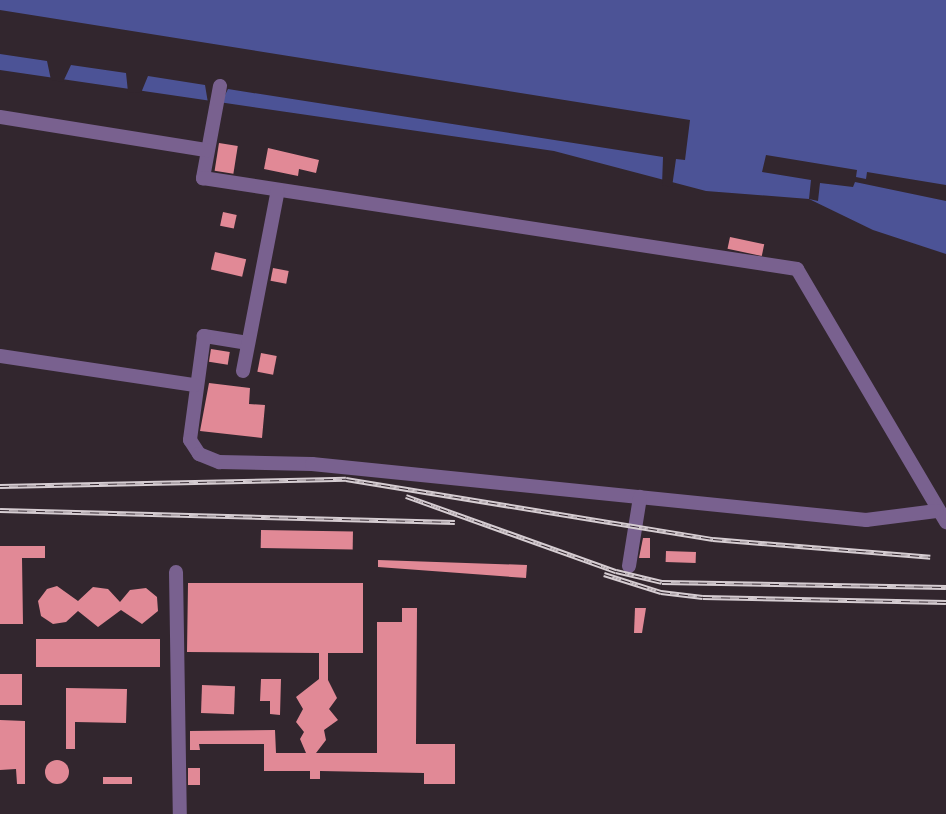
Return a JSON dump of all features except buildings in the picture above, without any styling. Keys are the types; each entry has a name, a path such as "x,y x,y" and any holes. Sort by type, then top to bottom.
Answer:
{"lane":[{"path":"220,86 203,178 797,269 936,511 946,522"},
{"path":"0,117 207,150"},
{"path":"243,371 278,190"},
{"path":"248,343 204,336 195,385 190,440 199,454 219,462 312,464 866,520 936,511"},
{"path":"0,356 195,385"},
{"path":"629,566 640,497"},
{"path":"176,572 180,814"}],"water":[{"path":"0,0 946,0 946,254 873,230 809,199 706,191 554,151 0,70"}],"pier":[{"path":"0,10 690,120 685,160 676,159 672,187 662,185 663,157 228,89 220,105 208,103 205,85 148,76 141,93 128,92 126,73 71,65 63,82 51,80 47,61 0,54"},
{"path":"766,155 857,170 856,177 866,179 867,172 946,185 946,201 855,182 853,187 820,183 818,201 809,199 811,180 762,172"}],"railway":[{"path":"0,486 346,479 713,539 930,557"},
{"path":"406,496 616,571 662,582 946,587"},
{"path":"0,510 455,522"},
{"path":"604,574 661,592 703,597 946,602"}]}
